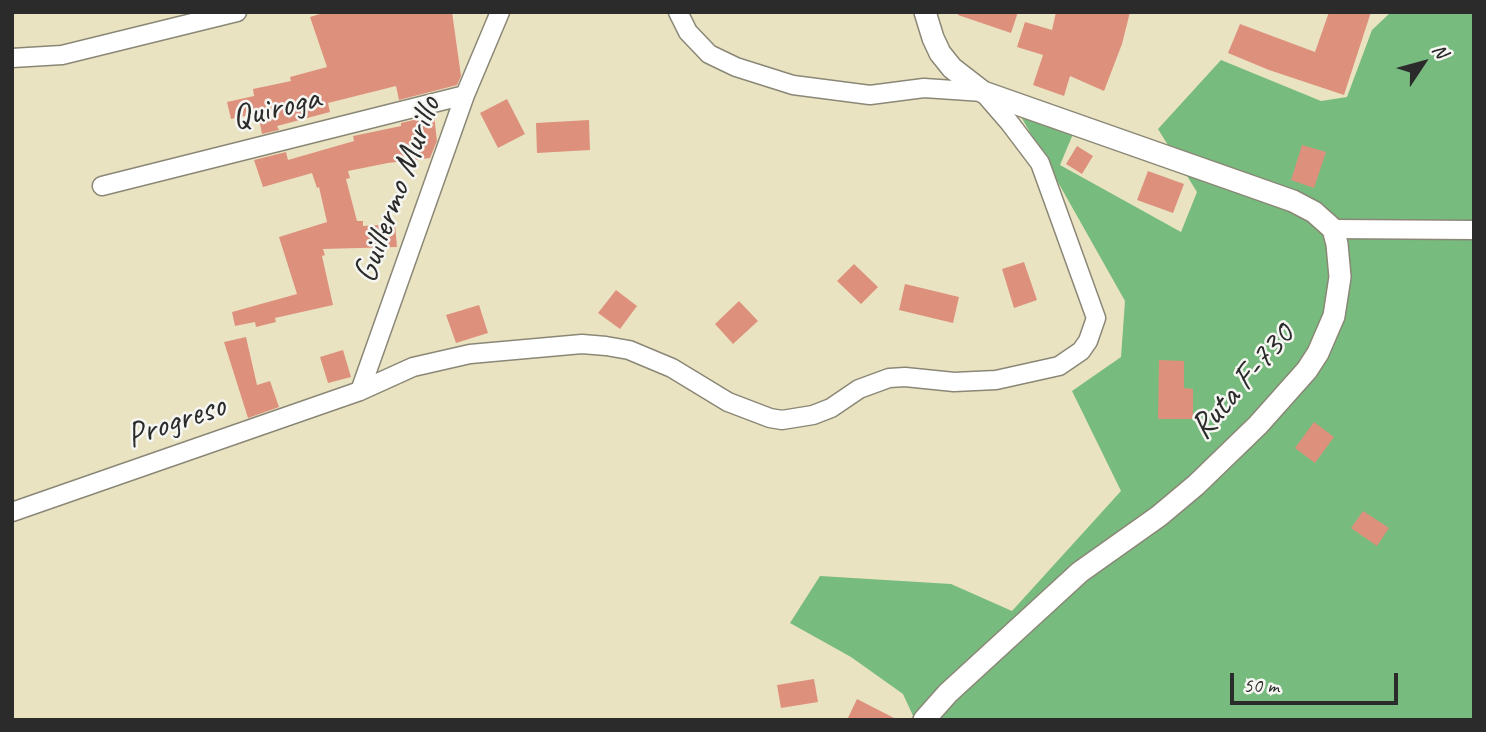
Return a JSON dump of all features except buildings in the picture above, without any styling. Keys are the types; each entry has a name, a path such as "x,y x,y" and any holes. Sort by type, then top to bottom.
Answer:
{"street":[{"path":"12,58 62,55 237,12"},
{"name":"Guillermo Murillo","path":"360,391 466,94 500,12"},
{"path":"678,12 688,32 709,54 736,67 793,85 870,96 924,88 983,92"},
{"path":"925,12 940,53 966,82 983,92 1293,201 1314,212 1333,229 1474,230"},
{"name":"Progreso","path":"12,512 360,391 413,367 451,357 559,346 606,345 651,358 727,402 757,414 770,418 795,419 831,408 859,389 889,378 978,382 1059,366 1081,351 1088,341 1096,318 1040,163 983,92"},
{"name":"Quiroga","path":"102,186 466,94"},
{"name":"Ruta F-730","path":"924,720 948,692 1080,572 1120,545 1196,485 1258,425 1307,370 1327,335 1338,297 1339,261 1333,229"}],"green space":[{"path":"1391,12 1474,12 1474,720 915,720 903,694 851,657 790,623 820,576 951,584 1012,611 1121,491 1072,391 1121,357 1125,301 1019,113 1073,134 1060,165 1181,232 1197,192 1158,129 1221,60 1321,101 1347,97 1372,30"}]}
